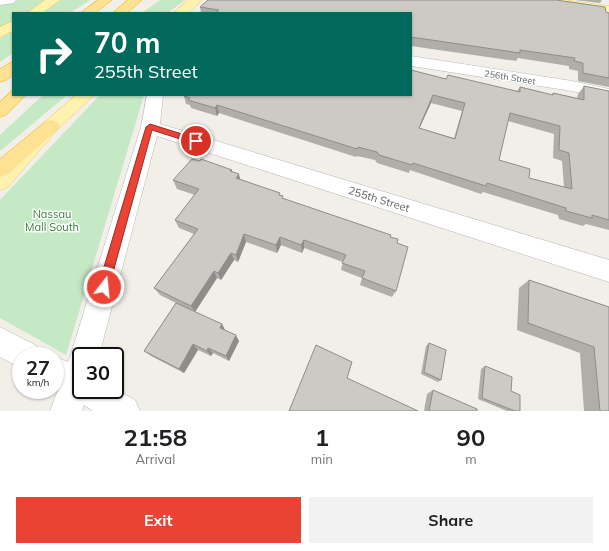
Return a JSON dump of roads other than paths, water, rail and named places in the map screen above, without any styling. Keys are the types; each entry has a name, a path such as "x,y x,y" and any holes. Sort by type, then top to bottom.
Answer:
{"highway":[{"path":"88,12 106,0"},
{"path":"120,12 136,0"},
{"path":"0,77 12,68"},
{"path":"0,111 17,96"},
{"path":"0,170 51,126"}],"main road":[{"path":"35,12 54,0"},
{"path":"181,12 196,0"},
{"path":"538,0 609,10"},
{"path":"0,33 12,26"},
{"path":"0,182 51,126 85,96"}],"street":[{"path":"0,1 10,0"},
{"name":"256th Street","path":"412,61 564,85 609,94"},
{"path":"86,347 150,127 155,96"},
{"name":"255th Street","path":"150,127 609,271"},
{"path":"0,341 12,348"},
{"path":"105,399 124,411"}],"park label":[{"name":"Nassau Mall South","path":"52,220"}]}
